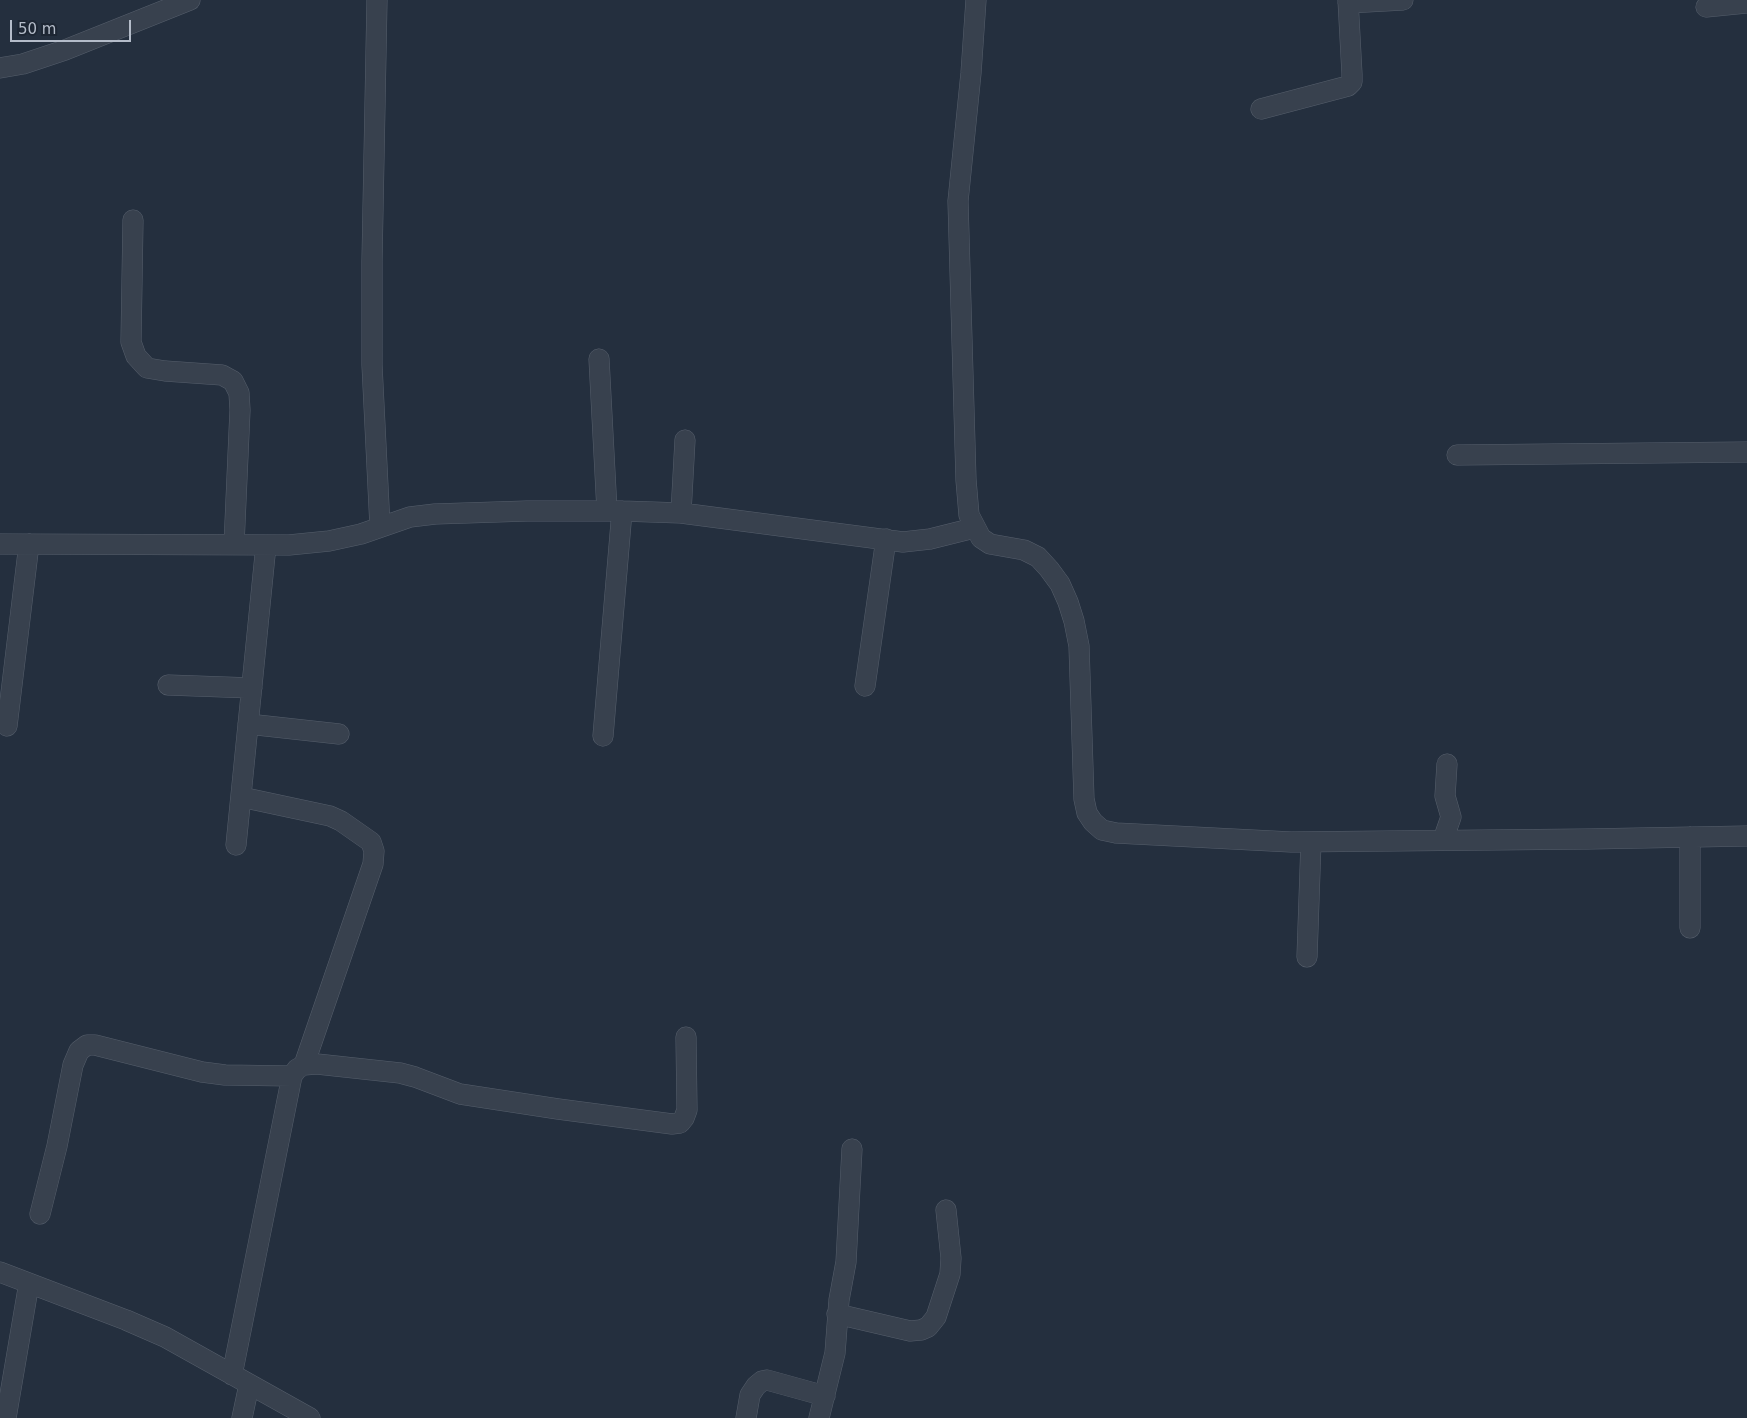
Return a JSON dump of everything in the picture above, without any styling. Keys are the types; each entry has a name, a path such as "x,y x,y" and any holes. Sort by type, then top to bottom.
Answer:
{"street":[{"path":"0,68 22,64 65,50 190,0"},
{"path":"377,0 372,365 380,527"},
{"path":"976,0 972,73 958,201 966,480 969,515 974,528 981,538 990,544 1024,550 1038,557 1060,584 1068,602 1079,646 1084,799 1087,813 1093,822 1102,830 1116,833 1311,842 1747,836"},
{"path":"1261,110 1348,86 1352,82 1352,74 1348,2 1403,0"},
{"path":"1706,7 1747,3"},
{"path":"133,220 131,342 136,356 146,368 222,374 233,381 239,393 240,410 234,545"},
{"path":"598,359 614,511 603,736"},
{"path":"681,513 685,440"},
{"path":"1457,455 1747,452"},
{"path":"0,544 289,545 329,541 361,534 410,517 435,514 614,511 681,513 903,542 930,539 974,528"},
{"path":"865,686 886,539"},
{"path":"7,726 29,544"},
{"path":"236,845 266,545"},
{"path":"168,685 252,688"},
{"path":"248,724 339,734"},
{"path":"1443,840 1451,817 1445,790 1447,764"},
{"path":"241,797 330,816 341,821 371,842 374,851 373,864 298,1070 240,1380 242,1418"},
{"path":"1690,837 1690,928"},
{"path":"1307,958 1311,842"},
{"path":"40,1214 73,1066 79,1051 87,1046 95,1045 202,1072 226,1075 298,1070 317,1064 400,1073 416,1077 460,1094 672,1124 680,1122 687,1110 686,1037"},
{"path":"819,1418 834,1353 837,1314 847,1254 852,1149"},
{"path":"837,1314 910,1331 928,1327 936,1316 950,1274 951,1258 946,1210"},
{"path":"0,1272 165,1337 310,1418"},
{"path":"6,1418 29,1283"},
{"path":"746,1418 750,1395 762,1381 768,1380 825,1396"}]}
